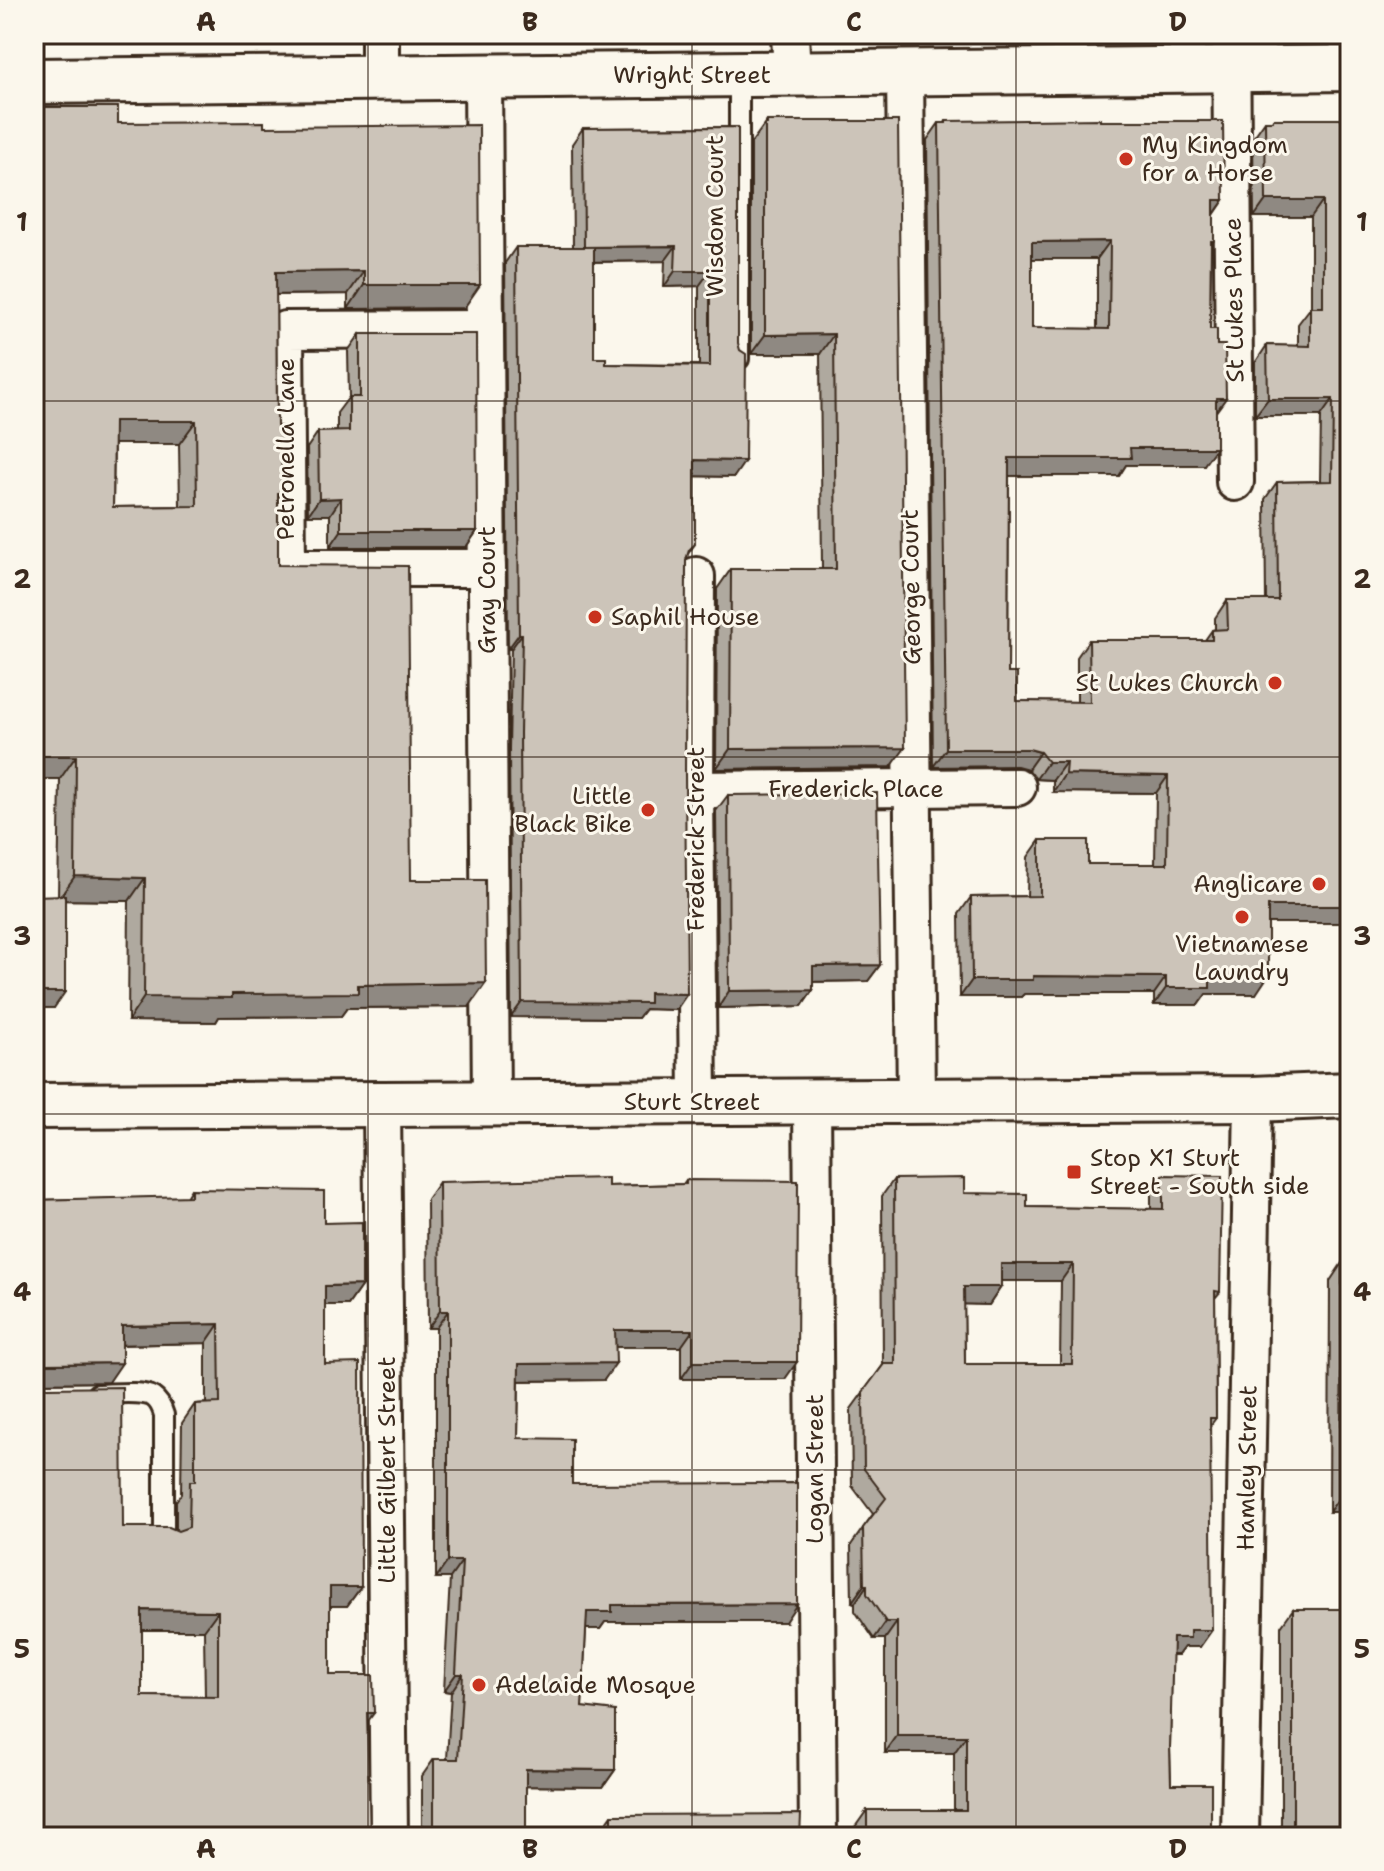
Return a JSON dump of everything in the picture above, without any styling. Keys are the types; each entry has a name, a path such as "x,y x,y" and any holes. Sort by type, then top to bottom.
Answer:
{"street":[{"path":"380,34 380,78"},
{"name":"Wright Street","path":"34,81 739,74 791,54 905,72 1231,52 1350,68"},
{"name":"St Lukes Place","path":"1231,52 1235,482"},
{"name":"George Court","path":"905,72 916,1101"},
{"name":"Gray Court","path":"483,77 491,1103"},
{"name":"Petronella Lane","path":"485,329 285,330 287,568 487,568"},
{"name":"Frederick Street","path":"696,576 698,1102"},
{"name":"Frederick Place","path":"695,790 1017,787"},
{"name":"Sturt Street","path":"34,1106 1253,1099 1350,1095"},
{"name":"Hamley Street","path":"1240,1837 1253,1099"},
{"name":"Logan Street","path":"812,1101 818,1837"},
{"name":"Little Gilbert Street","path":"382,1103 389,1837"}],"lane":[{"name":"Wisdom Court","path":"739,74 739,359"},
{"path":"79,1394 140,1394 152,1396 160,1404 164,1415 164,1538"}],"building":[{"path":"34,107 118,107 118,123 264,122 264,127 479,125 480,285 364,285 364,271 276,272 277,426 281,426 282,492 278,493 278,565 408,566 411,880 485,880 486,983 358,985 358,993 232,994 232,998 144,997 145,878 75,876 76,756 34,756","holes":["114,421 196,421 197,506 113,507"]},
{"path":"1350,119 1350,906 1268,906 1268,976 1210,976 1210,988 1166,988 1166,977 1033,976 1033,980 972,980 971,897 1040,896 1040,840 1088,840 1088,864 1167,864 1168,776 1065,774 1066,762 1048,762 1040,752 1029,749 946,749 939,123 1223,121 1224,200 1214,200 1214,241 1211,241 1210,329 1217,329 1217,345 1225,345 1226,398 1216,398 1216,448 1130,448 1131,458 1009,458 1008,673 1017,673 1017,701 1090,702 1089,640 1212,640 1212,630 1228,629 1227,600 1278,600 1277,482 1332,481 1333,399 1268,399 1267,345 1310,346 1310,307 1323,307 1323,200 1266,200 1265,121","holes":["1110,241 1109,329 1032,328 1032,242"]},
{"path":"767,121 898,121 905,748 730,749 731,569 836,569 834,334 765,335"},
{"path":"738,127 738,343 740,350 746,354 745,461 695,460 695,544 686,560 687,994 649,993 649,1003 522,1002 522,634 519,634 516,247 584,247 583,128","holes":["676,246 675,271 710,271 710,366 606,364 606,358 594,358 594,247 584,247"]},
{"path":"360,334 476,334 477,531 341,531 341,498 319,499 318,432 349,431 349,397 360,397"},
{"path":"877,793 880,965 813,966 813,990 729,991 728,795"},
{"path":"65,895 65,992 34,992 34,896"},
{"path":"1163,1175 1222,1176 1220,1292 1215,1291 1216,1418 1210,1418 1212,1630 1190,1630 1190,1638 1173,1638 1170,1747 1171,1784 1211,1784 1211,1837 867,1837 867,1810 966,1810 966,1736 897,1736 897,1622 886,1622 867,1594 867,1585 864,1585 863,1528 886,1498 864,1469 863,1392 884,1364 895,1364 894,1179 964,1178 964,1193 1027,1194 1027,1207 1163,1209","holes":["1001,1264 1073,1264 1072,1364 965,1364 964,1287 1001,1287"]},
{"path":"608,1178 608,1186 686,1184 686,1180 798,1181 797,1362 693,1362 693,1330 615,1330 616,1363 519,1364 518,1438 572,1439 572,1484 797,1483 797,1604 612,1605 612,1612 587,1612 582,1707 615,1711 615,1770 526,1769 526,1837 428,1837 428,1832 434,1832 434,1759 458,1759 463,1674 456,1674 462,1561 448,1561 448,1311 440,1311 439,1182"},
{"path":"191,1189 324,1191 324,1223 362,1222 362,1285 325,1286 325,1364 360,1363 361,1587 330,1587 330,1675 373,1675 374,1713 367,1713 370,1837 34,1837 34,1200 191,1196","holes":["219,1324 220,1403 195,1404 195,1481 190,1481 189,1527 178,1531 169,1527 123,1527 122,1387 47,1388 37,1381 38,1369 47,1364 122,1363 122,1326","142,1610 218,1611 218,1697 142,1696"]},
{"path":"1342,1263 1350,1263 1350,1495 1341,1495"},
{"path":"1293,1609 1350,1609 1350,1837 1293,1837"},
{"path":"801,1814 800,1837 612,1837 612,1815"}],"place":[{"name":"My Kingdom for a Horse","path":"1126,159"},
{"name":"Saphil House","path":"595,617"},
{"name":"St Lukes Church","path":"1275,683"},
{"name":"Little Black Bike","path":"648,810"},
{"name":"Anglicare","path":"1319,884"},
{"name":"Vietnamese Laundry","path":"1242,917"},
{"name":"Stop X1 Sturt Street - South side","path":"1074,1172"},
{"name":"Adelaide Mosque","path":"479,1685"}]}
